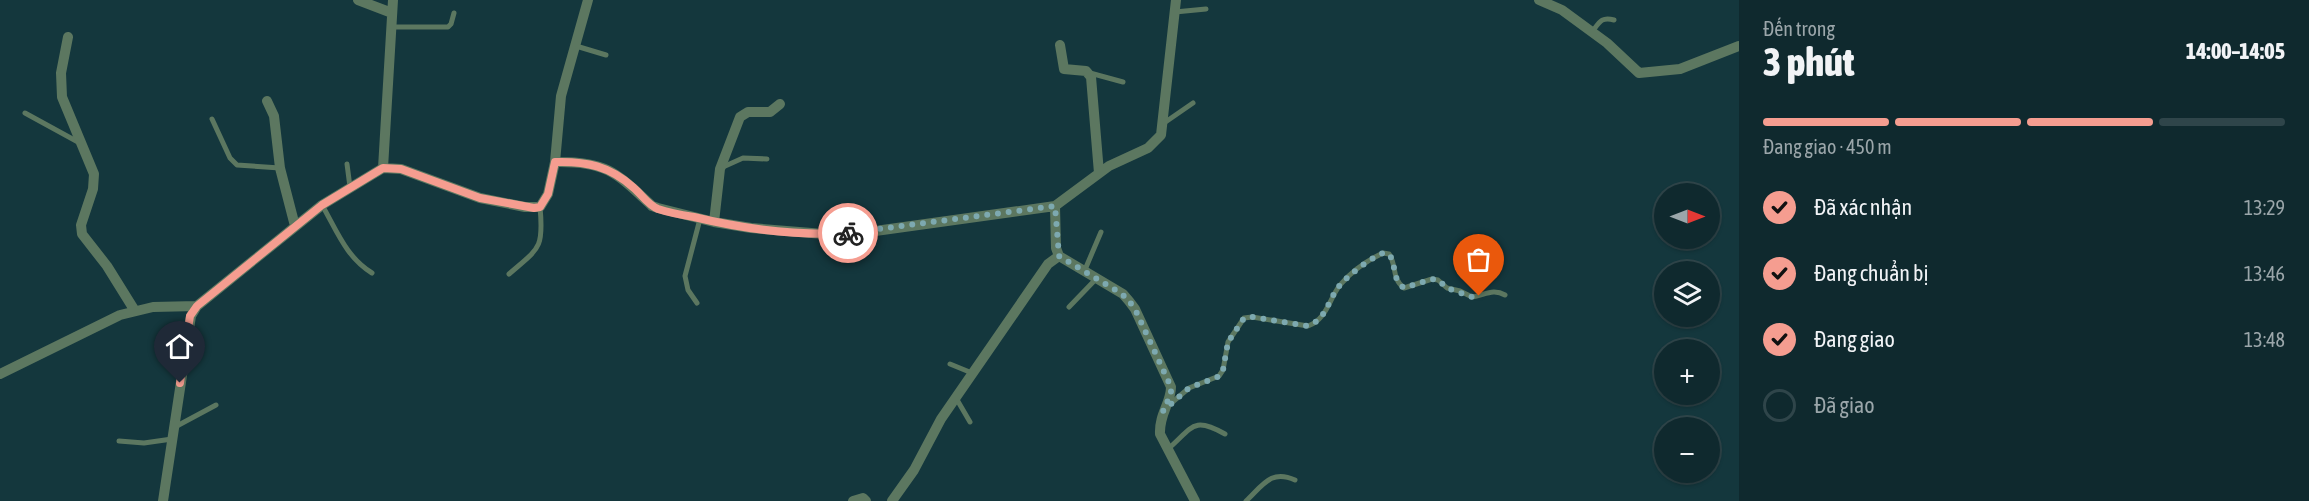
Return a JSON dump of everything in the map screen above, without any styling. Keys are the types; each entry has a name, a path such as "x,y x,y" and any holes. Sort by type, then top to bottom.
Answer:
{"street":[{"path":"358,0 392,13"},
{"path":"383,168 393,0"},
{"path":"163,501 190,316 197,306 322,205 383,168 401,169 480,198 525,207 540,207 548,194 555,162 561,96 588,0"},
{"path":"555,162 580,161 600,167 622,177 652,206 700,219 751,228 832,234 861,233 1055,206 1109,166 1148,148 1161,135 1176,0"},
{"path":"1539,0 1562,10 1592,32 1639,73 1680,69 1739,46"},
{"path":"68,37 61,73 62,97 92,166 94,183 82,220 82,234 107,266 135,311"},
{"path":"1060,45 1064,69 1089,73 1099,173"},
{"path":"267,101 276,122 280,168 295,226"},
{"path":"714,222 720,169 740,117 748,112 770,112 780,104"},
{"path":"1055,206 1059,256 1122,294 1135,309 1171,387 1171,394 1160,422 1160,434 1195,501"},
{"path":"892,501 914,470 941,419 1048,264 1059,256"},
{"path":"0,374 120,315 165,306 197,306"},
{"path":"853,501 863,498 866,501"}],"lane":[{"path":"1175,12 1206,9"},
{"path":"391,27 448,27 452,24 454,13"},
{"path":"1592,32 1602,19 1614,20"},
{"path":"576,46 606,55"},
{"path":"1089,73 1122,82"},
{"path":"1163,124 1193,103"},
{"path":"25,113 82,144"},
{"path":"212,119 230,158 237,165 280,168"},
{"path":"720,169 743,158 766,159"},
{"path":"347,164 350,187"},
{"path":"322,205 351,256 358,264 372,273"},
{"path":"509,274 539,245 542,234 540,207"},
{"path":"697,303 688,290 685,276 700,219"},
{"path":"1084,272 1101,232"},
{"path":"1163,411 1189,388 1220,376 1228,342 1244,318 1252,317 1308,326 1315,323 1339,286 1368,262 1383,253 1389,254 1393,259 1394,277 1404,288 1432,279 1438,280 1447,288 1472,297 1497,291 1505,295"},
{"path":"1069,307 1096,279"},
{"path":"950,364 974,373"},
{"path":"957,398 970,422"},
{"path":"119,441 144,443 173,434 216,405"},
{"path":"1167,450 1196,425 1209,425 1225,434"},
{"path":"1246,501 1274,477 1286,476 1295,480"}],"way so far":[{"path":"848,233 1055,206 1056,248 1059,256 1067,263 1122,294 1135,309 1171,387 1169,400 1163,411 1189,388 1220,376 1228,342 1244,318 1252,317 1308,326 1315,323 1339,286 1360,268 1383,253 1389,254 1393,259 1394,277 1404,288 1432,279 1438,280 1447,288 1472,297 1479,296"}],"route":[{"path":"180,383 190,316 197,306 322,205 383,168 401,169 480,198 534,208 544,203 555,162 580,161 622,177 652,206 669,212 751,228 824,234 848,233"}]}
